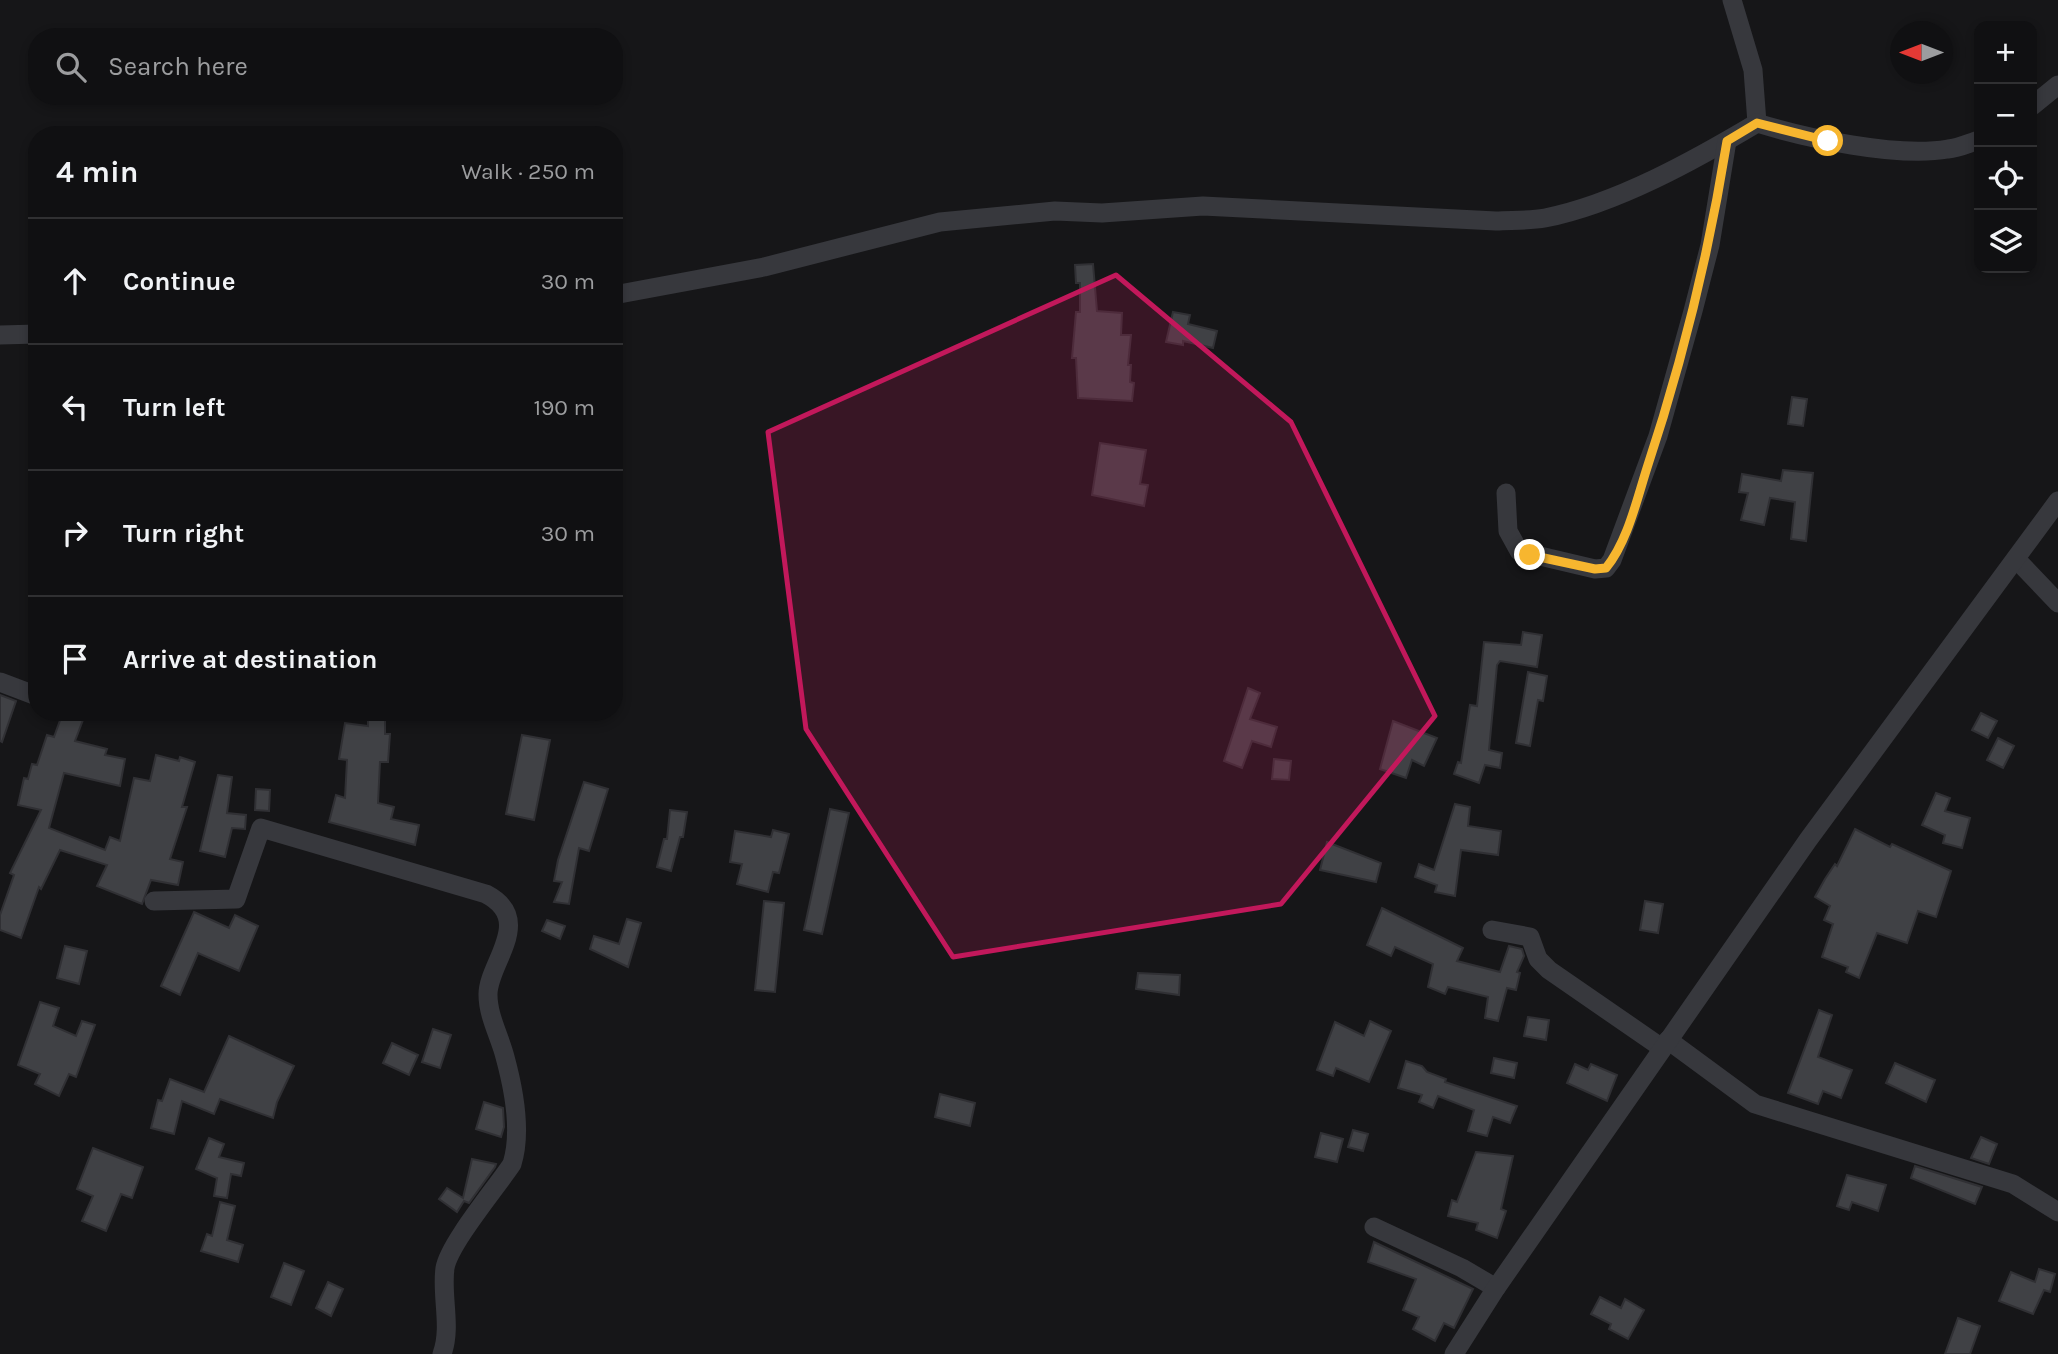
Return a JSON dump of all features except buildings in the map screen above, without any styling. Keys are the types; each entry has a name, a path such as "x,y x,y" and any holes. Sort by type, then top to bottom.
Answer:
{"street":[{"path":"1732,0 1753,70 1757,123"},
{"path":"2037,102 2058,85"},
{"path":"623,293 764,267 940,222 1055,211 1102,214 1203,206 1444,219 1544,218 1606,198 1727,141 1757,123 1828,141 1875,147 1948,149 1974,141"},
{"path":"1506,493 1508,531 1519,551 1595,569 1606,568 1612,560 1654,448 1693,311 1710,244 1727,141"},
{"path":"0,335 28,334"},
{"path":"1454,1354 1496,1288 1808,840 2058,501"},
{"path":"2016,559 2058,603"},
{"path":"0,681 28,692"},
{"path":"154,901 236,899 261,828 420,873 497,900 507,918 505,951 489,983 488,995 505,1058 517,1135 516,1149 512,1164 447,1260 446,1336 442,1354"},
{"path":"1492,930 1530,937 1538,959 1549,970 1755,1104 2013,1184 2058,1212"},
{"path":"1374,1227 1462,1268 1496,1288"}],"highlighted area":[{"path":"1116,275 1291,422 1435,716 1281,904 953,957 806,729 768,432"}],"route":[{"path":"1530,555 1595,569 1606,568 1618,548 1658,436 1693,311 1710,244 1727,141 1757,123 1828,141"}]}
